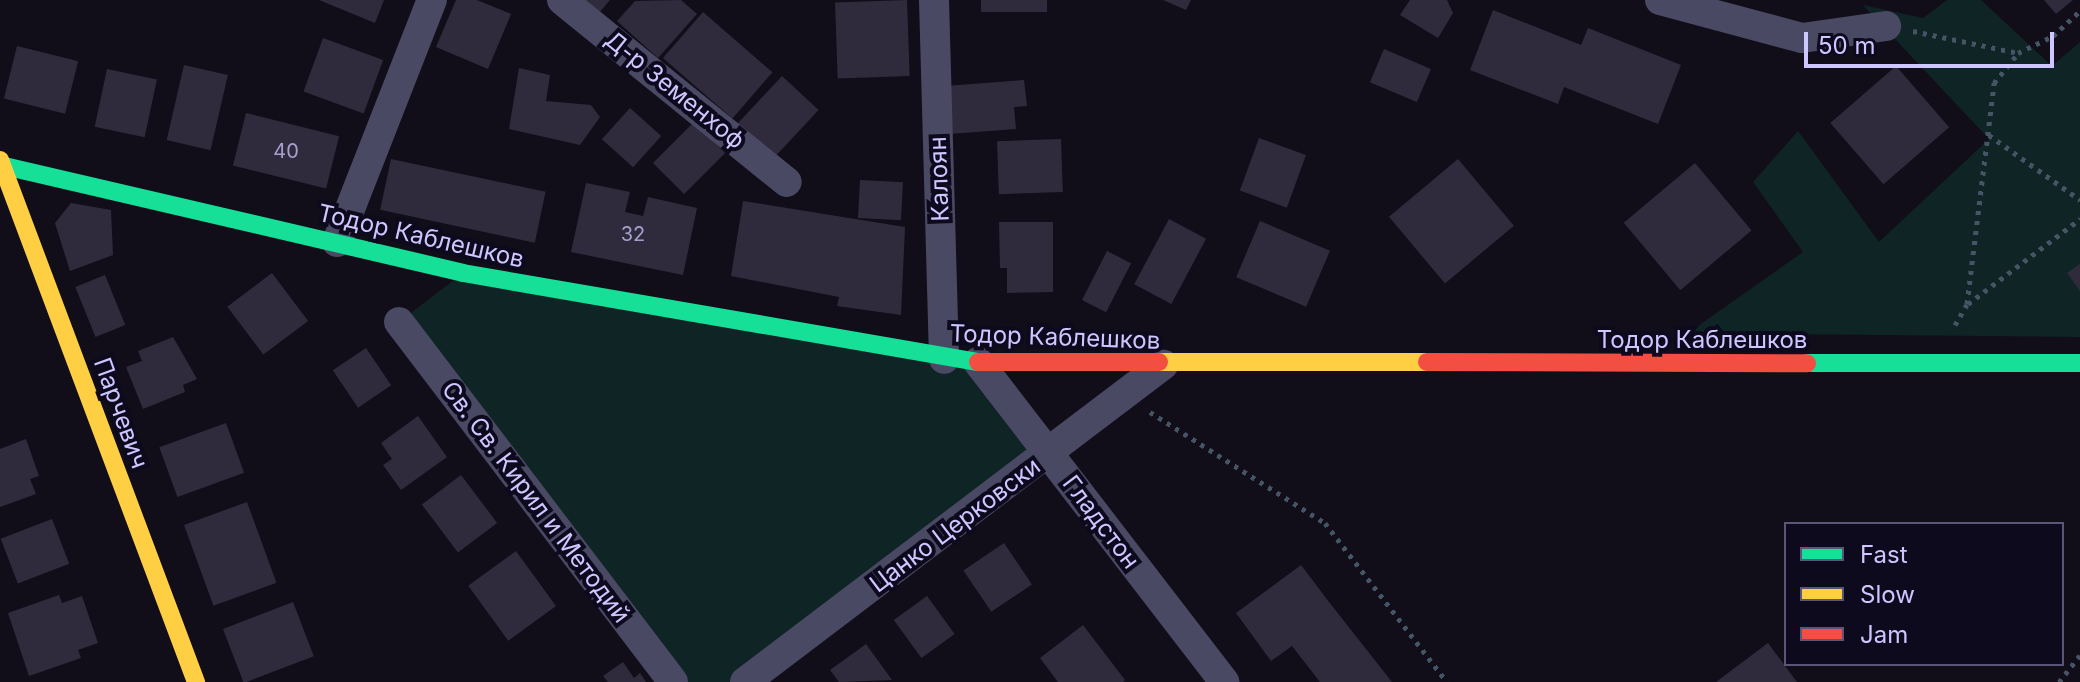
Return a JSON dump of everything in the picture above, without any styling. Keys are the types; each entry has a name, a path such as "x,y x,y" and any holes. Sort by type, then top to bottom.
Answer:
{"street":[{"path":"337,242 432,0"},
{"name":"Д-р Земенхоф","path":"562,0 787,182"},
{"name":"Калоян","path":"934,0 944,359"},
{"path":"1660,0 1802,38 1886,26"},
{"name":"Тодор Каблешков","path":"1,164 463,273 944,359 1163,365 2080,363"},
{"name":"Парчевич","path":"1,164 196,682"},
{"name":"Св. Св. Кирил и Методий","path":"399,322 673,682"},
{"name":"Гладстон","path":"978,362 1224,682"},
{"name":"Цанко Церковски","path":"745,682 1049,455 1163,365"}],"path":[{"path":"1967,304 1989,135 1988,101 1994,83 2018,53 2053,36 2080,11"},
{"path":"1886,26 2018,53"},
{"path":"1989,135 2080,200"},
{"path":"1932,364 1967,304 2080,219"},
{"path":"1163,365 1149,411 1325,523 1447,682"},
{"path":"2059,682 2080,655"}],"green space":[{"path":"1947,0 1981,0 2052,66 2080,42 2080,337 1688,333 1803,252 1753,182 1798,131 1879,242 1989,139 1863,5 1923,18"},
{"path":"463,273 978,362 1049,455 745,682 673,682 399,322"}],"building":[{"path":"319,0 384,0 375,23"},
{"path":"456,0 477,0 511,14 488,69 436,47"},
{"path":"585,0 610,0 599,13"},
{"path":"681,0 697,14 658,58 617,21 635,1"},
{"path":"907,0 910,76 838,78 835,3"},
{"path":"981,0 1047,0 1047,12 981,12"},
{"path":"1163,0 1191,0 1186,10"},
{"path":"1410,0 1447,0 1453,13 1438,38 1400,15"},
{"path":"2044,0 2073,0 2056,14"},
{"path":"1493,10 1581,45 1588,28 1681,65 1658,124 1564,87 1558,104 1470,70"},
{"path":"703,12 772,72 732,118 663,58"},
{"path":"323,38 383,60 364,113 304,92"},
{"path":"17,46 78,61 65,114 4,98"},
{"path":"1384,49 1431,69 1417,102 1370,82"},
{"path":"184,65 228,75 211,150 167,140"},
{"path":"1896,66 1949,127 1883,184 1830,123"},
{"path":"519,68 550,75 546,101 591,105 600,117 580,145 509,129"},
{"path":"107,69 157,80 145,137 95,127"},
{"path":"782,76 819,110 773,159 736,125"},
{"path":"1024,80 1027,106 1014,107 1016,129 949,134 946,86"},
{"path":"630,108 661,136 633,167 602,139"},
{"path":"246,113 339,136 326,189 233,165"},
{"path":"694,122 725,153 684,194 653,163"},
{"path":"1259,138 1306,155 1287,208 1240,191"},
{"path":"1061,139 1063,192 999,194 997,141"},
{"path":"391,159 546,192 535,243 380,210"},
{"path":"1458,159 1514,226 1445,283 1389,217"},
{"path":"1695,163 1752,230 1680,290 1624,223"},
{"path":"860,180 903,182 901,220 858,218"},
{"path":"586,183 630,192 625,212 643,216 648,197 697,208 683,275 571,252"},
{"path":"743,201 905,227 901,315 837,306 839,297 731,276"},
{"path":"71,203 111,210 113,255 70,271 55,223"},
{"path":"1169,219 1206,239 1171,304 1134,284"},
{"path":"1260,221 1330,251 1306,307 1236,277"},
{"path":"999,222 1053,222 1053,292 1007,293 1007,268 1000,268"},
{"path":"1107,251 1131,263 1106,312 1082,300"},
{"path":"2080,264 2080,291 2067,273"},
{"path":"272,273 308,321 263,355 227,307"},
{"path":"105,275 125,325 96,337 75,287"},
{"path":"173,337 197,379 183,385 185,392 143,409 126,367 142,361 138,351"},
{"path":"366,348 391,385 358,408 333,370"},
{"path":"418,416 447,457 401,490 383,465 392,459 381,443"},
{"path":"226,423 244,473 177,497 159,447"},
{"path":"26,439 39,476 30,479 36,494 0,507 0,449"},
{"path":"461,475 497,523 458,552 422,504"},
{"path":"247,502 276,583 213,606 184,525"},
{"path":"52,519 69,564 18,584 1,539"},
{"path":"1004,543 1032,584 991,612 963,570"},
{"path":"516,551 556,606 508,641 468,586"},
{"path":"1301,565 1392,682 1320,682 1292,646 1271,661 1236,613"},
{"path":"59,595 62,603 82,596 98,643 78,650 81,658 29,676 8,613"},
{"path":"927,596 955,634 921,658 894,620"},
{"path":"293,602 314,656 243,682 223,629"},
{"path":"1083,625 1125,680 1123,682 1058,682 1040,658"},
{"path":"1768,643 1797,682 1716,682"},
{"path":"866,644 892,680 839,682 830,670"},
{"path":"623,662 634,678 640,673 646,682 608,682 603,676"}],"traffic: fast":[{"path":"0,165 463,273 978,362"},
{"path":"1807,363 2080,363"}],"traffic: slow":[{"path":"0,160 196,682"},
{"path":"1159,362 1427,362"}],"traffic: jam":[{"path":"978,362 1159,362"},
{"path":"1427,362 1807,363"}]}
